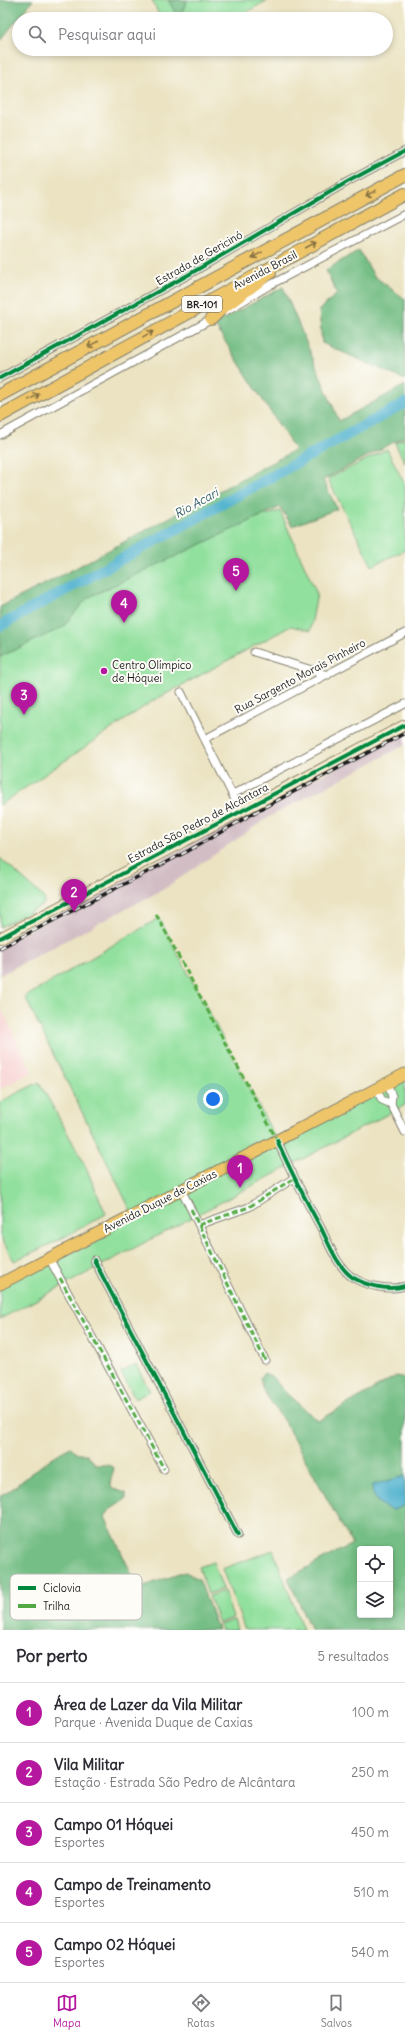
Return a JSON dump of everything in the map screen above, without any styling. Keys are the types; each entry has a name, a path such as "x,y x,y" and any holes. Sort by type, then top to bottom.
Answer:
{"highway":[{"name":"Avenida Brasil","path":"0,396 405,174"},
{"name":"Avenida Brasil","path":"0,416 405,194"},
{"path":"211,319 221,309 256,285 284,260"}],"main road":[{"name":"Avenida Duque de Caxias","path":"0,1284 182,1191 405,1074"}],"street":[{"name":"Estrada de Gericinó","path":"0,378 160,291 349,181 405,151"},
{"path":"0,435 47,408 105,379 270,285 405,214"},
{"name":"Rua Sargento Morais Pinheiro","path":"205,739 405,633"},
{"path":"254,652 328,675"},
{"path":"181,692 240,810"},
{"path":"233,794 405,704"},
{"name":"Estrada São Pedro de Alcântara","path":"0,938 240,810 405,725"},
{"path":"387,1084 392,1096 391,1104 405,1132"},
{"path":"376,1089 382,1100 391,1104"},
{"path":"277,1140 294,1178 339,1263 352,1276 378,1286 390,1288 405,1286"},
{"path":"198,1225 249,1207 294,1178"},
{"path":"182,1191 265,1360"},
{"path":"49,1258 164,1469"},
{"path":"94,1260 238,1535"}],"shaded area":[{"path":"405,731 405,745 269,817 164,889 0,975 0,945"},
{"path":"0,1006 32,1072 0,1089"}],"green space":[{"path":"0,0 33,0 23,12 12,12 12,26 0,41"},
{"path":"152,0 268,0 247,12 158,12"},
{"path":"168,0 187,0 182,12 175,12"},
{"path":"359,250 374,276 405,299 405,380 322,343 319,310 337,294 326,270"},
{"path":"283,287 339,421 405,385 405,436 323,480 337,509 292,526 280,507 87,598 63,627 0,657 0,607 295,450 214,324"},
{"path":"405,438 405,463 395,443"},
{"path":"387,449 405,485 405,550 372,566 328,479"},
{"name":"Centro Olímpico de Hóquei","path":"280,511 317,594 310,631 291,626 151,702 0,805 0,640 194,536"},
{"path":"0,858 43,897 45,901 43,905 0,927"},
{"path":"159,918 276,1139 405,1072 405,1105 0,1319 0,1284 131,1211 25,997"},
{"path":"39,1082 83,1161 106,1214 59,1240 14,1261 0,1236 0,1102"},
{"path":"136,1365 150,1391 135,1399 121,1372"},
{"path":"264,1373 271,1376 287,1394 318,1421 396,1376 405,1378 405,1630 311,1630 288,1578 352,1544 285,1423 263,1390 260,1378"},
{"path":"71,1447 78,1454 87,1454 96,1465 108,1465 114,1468 110,1483 113,1489 126,1493 126,1499 108,1511 105,1517 131,1574 10,1574 10,1620 142,1620 142,1587 185,1572 199,1579 218,1630 0,1630 0,1497 61,1452"},
{"path":"273,1550 303,1630 245,1630 222,1569"},
{"path":"213,1562 223,1589 208,1594 199,1567"},
{"path":"224,1591 233,1618 219,1623 209,1596"},
{"path":"234,1620 237,1630 221,1630 219,1625"}],"water":[{"path":"405,1476 405,1505 394,1510 381,1505 375,1499 372,1485"}],"waterway":[{"name":"Rio Acari","path":"0,626 405,403"}],"railway":[{"path":"0,948 188,851 259,810 405,733"}],"marked path":[{"path":"156,914 277,1140"},
{"path":"199,1225 249,1207 294,1178"},
{"path":"191,1209 265,1360"},
{"path":"60,1278 164,1469"}],"cycle path":[{"path":"0,378 188,275 349,181 405,151"},
{"path":"0,938 405,725"},
{"path":"277,1140 298,1184 342,1267 352,1277 364,1283 385,1288 405,1286"},
{"path":"94,1260 238,1535"}],"place":[{"name":"Campo 02 Hóquei","path":"236,591"},
{"name":"Campo de Treinamento","path":"124,623"},
{"name":"Centro Olímpico de Hóquei","path":"104,671"},
{"name":"Campo 01 Hóquei","path":"24,715"},
{"name":"Vila Militar","path":"74,912"},
{"name":"Área de Lazer da Vila Militar","path":"240,1188"}]}
